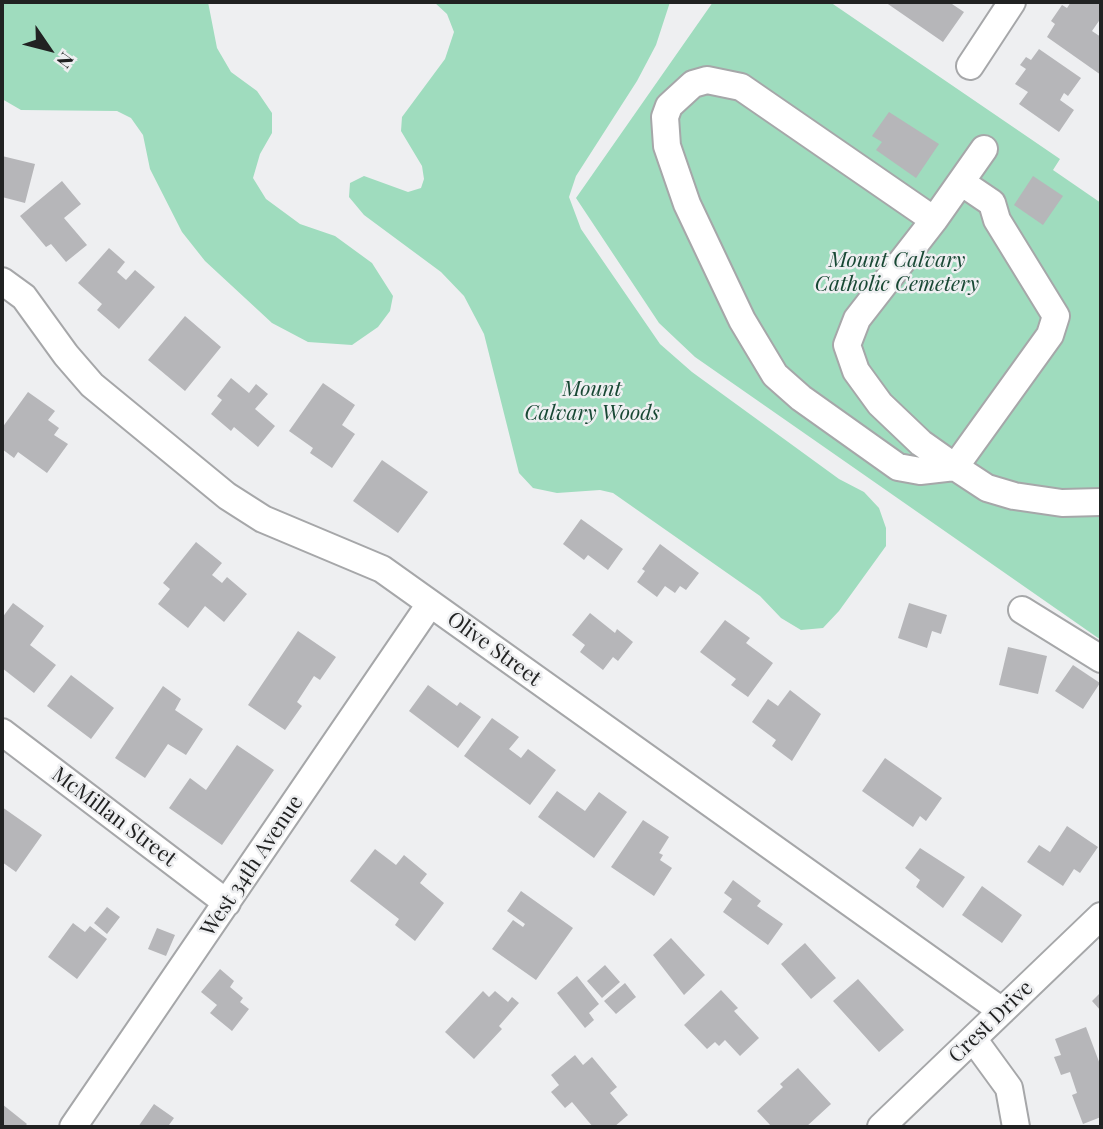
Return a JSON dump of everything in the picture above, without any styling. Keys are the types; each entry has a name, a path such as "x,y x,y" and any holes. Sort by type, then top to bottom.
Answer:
{"street":[{"path":"970,66 1012,2"},
{"path":"934,220 740,87 707,80 693,84 669,106 665,117 667,146 687,204 742,320 775,375 801,398 898,467 920,471 955,467 1050,335 1056,316 997,220 992,203 961,182"},
{"path":"984,149 934,220 857,319 847,345 856,371 880,404 921,443 987,488 1014,496 1062,503 1101,502"},
{"name":"Olive Street","path":"2,281 24,297 65,355 92,385 227,496 264,519 368,561 1002,1011"},
{"name":"West 34th Avenue","path":"73,1127 430,604"},
{"path":"1022,610 1101,659"},
{"name":"McMillan Street","path":"2,732 227,902"},
{"name":"Crest Drive","path":"881,1127 1101,916"},
{"path":"974,1040 1009,1088 1016,1127"}],"green space":[{"path":"2,2 208,2 217,48 231,72 257,91 272,113 272,133 260,154 253,178 266,199 300,224 335,236 372,263 393,296 390,311 378,327 352,345 308,342 272,323 205,261 182,232 150,169 143,135 131,118 117,111 21,110 2,99"},
{"name":"Mount Calvary Woods","path":"434,2 670,2 656,45 637,81 576,176 569,197 581,229 660,344 692,372 839,479 864,492 879,508 886,528 886,546 839,611 823,628 801,630 781,618 760,596 613,493 600,490 557,493 533,488 519,473 484,334 464,296 441,272 364,215 349,197 350,183 364,176 408,192 421,188 424,179 422,166 401,131 402,117 445,59 454,32 447,14"},
{"name":"Mount Calvary Catholic Cemetery","path":"713,2 830,2 1060,159 1053,170 1101,203 1101,640 695,357 659,323 576,198"}],"building":[{"path":"885,2 949,2 964,12 943,42"},
{"path":"1071,2 1101,2 1101,18 1092,31 1101,37 1101,75 1047,37 1055,24 1051,21 1062,5 1067,8"},
{"path":"1039,49 1081,78 1068,96 1064,93 1060,100 1074,110 1059,132 1019,104 1028,92 1015,84 1026,69 1020,65 1026,57 1031,60"},
{"path":"889,112 939,144 916,178 876,150 882,142 872,136"},
{"path":"2,156 35,164 25,203 2,197"},
{"path":"1033,176 1063,196 1043,225 1014,205"},
{"path":"62,181 81,204 64,218 87,245 66,262 51,244 46,247 20,216"},
{"path":"109,248 125,262 117,272 126,280 135,270 155,287 119,329 97,310 102,304 78,283"},
{"path":"185,316 221,347 185,391 148,360"},
{"path":"231,378 249,393 256,384 268,394 255,409 275,426 258,447 234,427 231,431 211,414 222,400 217,396"},
{"path":"323,383 355,405 342,425 355,434 332,468 310,453 313,448 289,431"},
{"path":"28,392 55,411 48,420 59,428 54,435 68,444 47,473 18,452 14,458 2,449 2,428"},
{"path":"382,460 428,492 398,533 353,501"},
{"path":"581,519 623,549 608,570 588,555 584,560 563,544"},
{"path":"196,542 222,563 212,575 222,583 227,577 247,594 224,622 205,606 188,628 158,604 170,589 163,583"},
{"path":"660,544 699,573 686,590 680,586 675,593 665,586 657,597 637,582 645,571 642,569"},
{"path":"13,603 44,626 30,645 56,665 34,693 2,668 2,618"},
{"path":"909,603 947,615 941,634 932,631 927,648 898,638"},
{"path":"590,613 615,633 617,629 633,642 618,661 613,657 603,670 580,652 585,645 572,635"},
{"path":"725,620 750,638 746,643 773,663 748,697 731,685 736,679 700,652"},
{"path":"298,631 336,657 320,680 314,676 297,702 302,706 285,730 248,705"},
{"path":"1008,647 1047,656 1038,694 999,685"},
{"path":"1073,665 1100,683 1083,709 1055,691"},
{"path":"71,675 114,708 91,739 47,706"},
{"path":"428,685 457,706 460,702 481,717 458,748 409,711"},
{"path":"163,686 181,699 175,710 203,729 186,755 168,744 145,778 115,758"},
{"path":"790,690 821,714 792,761 772,746 776,740 752,722 768,699 778,706"},
{"path":"492,718 519,737 509,749 521,758 528,749 556,770 530,805 464,756"},
{"path":"237,745 274,770 222,845 169,808 190,778 206,790"},
{"path":"885,758 942,798 926,821 920,816 913,827 862,791"},
{"path":"557,791 585,811 599,792 627,812 594,858 538,817"},
{"path":"2,807 42,835 16,872 2,862"},
{"path":"643,820 669,837 659,853 663,855 660,860 672,868 654,896 611,867"},
{"path":"1067,826 1098,847 1080,873 1074,869 1063,886 1027,862 1039,845 1050,852"},
{"path":"920,848 965,877 943,908 916,887 920,880 905,868"},
{"path":"375,849 396,865 404,855 427,874 420,883 444,903 415,941 395,925 399,919 350,881"},
{"path":"733,880 761,901 757,906 783,924 768,945 723,912 732,899 724,893"},
{"path":"982,886 1022,915 1002,943 962,915"},
{"path":"521,891 573,928 536,980 492,949 513,920 523,927 525,924 507,911"},
{"path":"107,907 120,917 107,934 94,923"},
{"path":"73,923 85,932 90,926 107,939 77,979 48,957"},
{"path":"157,928 175,935 166,956 148,949"},
{"path":"671,938 705,975 684,995 653,955"},
{"path":"805,943 836,978 811,999 781,964"},
{"path":"605,965 620,982 602,998 587,981"},
{"path":"220,969 234,981 230,987 243,998 240,1002 249,1009 232,1031 210,1013 217,1005 201,992"},
{"path":"577,976 599,1004 589,1013 594,1020 585,1028 557,993"},
{"path":"858,979 904,1030 879,1052 833,1001"},
{"path":"625,983 636,997 616,1014 604,1001"},
{"path":"721,990 738,1008 734,1011 759,1038 740,1056 725,1040 719,1046 715,1042 707,1049 684,1025"},
{"path":"483,991 489,997 495,991 508,1002 512,997 519,1003 499,1026 502,1029 474,1059 445,1032"},
{"path":"1101,992 1101,1011 1092,1001"},
{"path":"1086,1027 1101,1067 1101,1117 1083,1124 1072,1095 1077,1093 1070,1072 1061,1075 1054,1057 1061,1055 1055,1039"},
{"path":"575,1055 583,1065 592,1057 617,1087 610,1093 628,1115 614,1127 593,1127 572,1102 565,1108 551,1092 559,1085 551,1075"},
{"path":"798,1068 831,1104 806,1127 772,1127 757,1111 783,1087 780,1084"},
{"path":"2,1104 27,1124 24,1127 2,1127"},
{"path":"154,1104 174,1118 169,1125 173,1127 138,1127"}]}
